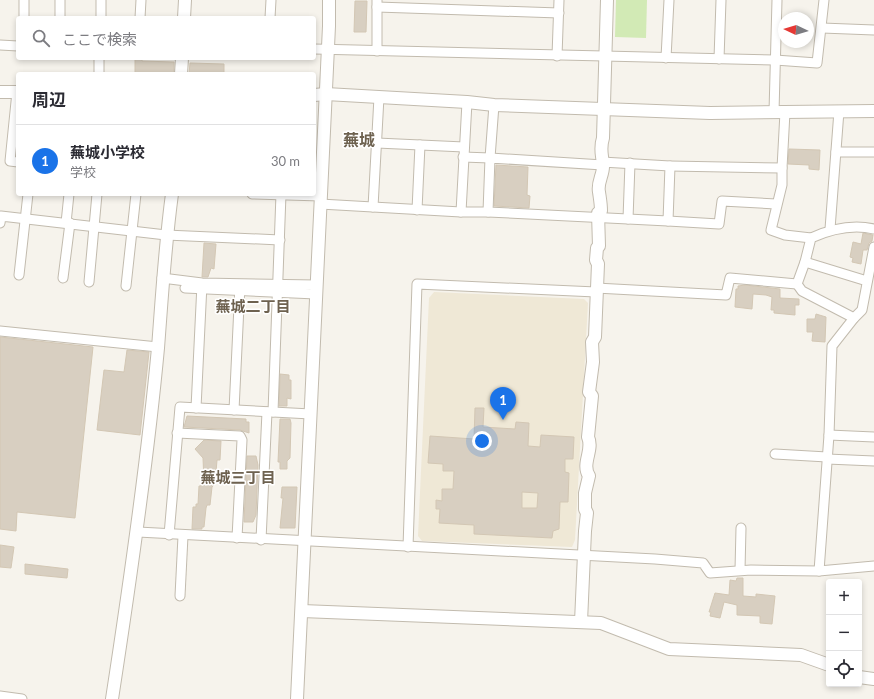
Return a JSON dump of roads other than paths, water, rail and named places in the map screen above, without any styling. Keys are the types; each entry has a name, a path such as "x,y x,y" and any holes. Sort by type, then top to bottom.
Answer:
{"street":[{"path":"24,0 24,16"},
{"path":"60,0 60,16"},
{"path":"101,0 101,16"},
{"path":"140,16 141,0"},
{"path":"184,16 185,0"},
{"path":"270,16 271,0"},
{"path":"297,699 320,200 320,94 328,50 329,0"},
{"path":"557,56 559,0"},
{"path":"581,622 583,555 587,524 585,504 589,476 586,472 590,442 588,437 592,396 589,392 594,362 592,355 592,342 595,337 597,248 599,246 599,233 597,227 598,213 601,211 601,198 599,192 602,163 607,0"},
{"path":"666,58 669,0"},
{"path":"719,59 721,0"},
{"path":"777,0 775,60 782,185 776,204 771,230 811,238 830,230 863,226 874,229"},
{"path":"316,49 775,60 817,63 824,0"},
{"path":"377,51 377,3 558,13"},
{"path":"822,28 874,30"},
{"path":"0,45 16,46"},
{"path":"99,72 100,60"},
{"path":"181,72 182,60"},
{"path":"0,92 16,92"},
{"path":"320,94 604,110 710,113 874,111"},
{"path":"373,207 379,97"},
{"path":"16,102 10,161 16,162"},
{"path":"461,212 466,102"},
{"path":"488,212 494,105"},
{"path":"830,230 839,111"},
{"path":"377,143 420,145 490,158 630,163 670,166 782,168"},
{"path":"417,210 420,145"},
{"path":"836,152 874,152"},
{"path":"628,219 630,163"},
{"path":"668,221 670,166"},
{"path":"19,275 28,196"},
{"path":"63,278 69,196"},
{"path":"89,282 97,196"},
{"path":"126,286 136,196"},
{"path":"112,699 138,532 158,347 166,235 172,196"},
{"path":"261,540 280,240 281,196"},
{"path":"289,196 373,207 417,210 488,212 719,224 722,201 776,204"},
{"path":"0,223 1,216 166,235 280,240"},
{"path":"797,284 805,262 811,238"},
{"path":"819,571 829,435 832,346 862,310 874,247"},
{"path":"805,262 867,281"},
{"path":"162,278 202,286"},
{"path":"408,547 417,284 726,295 730,278 797,284 802,291 854,318"},
{"path":"185,288 202,286 316,290"},
{"path":"196,408 202,286"},
{"path":"234,410 240,287"},
{"path":"0,331 158,347"},
{"path":"169,535 180,407 311,414"},
{"path":"178,433 240,436 242,440 237,538"},
{"path":"829,435 874,437"},
{"path":"775,454 874,461"},
{"path":"740,570 741,528"},
{"path":"138,532 183,536 583,555 703,563 710,573 740,570 819,571 874,566"},
{"path":"180,596 183,536"},
{"path":"302,611 601,623 670,649 801,655 826,664"},
{"path":"862,677 874,679"},
{"path":"0,696 22,699"}],"place":[{"name":"蕪城小学校","path":"503,420"}],"district":[{"name":"蕪城","path":"359,140"},
{"name":"蕪城二丁目","path":"253,307"},
{"name":"蕪城三丁目","path":"238,478"}]}
